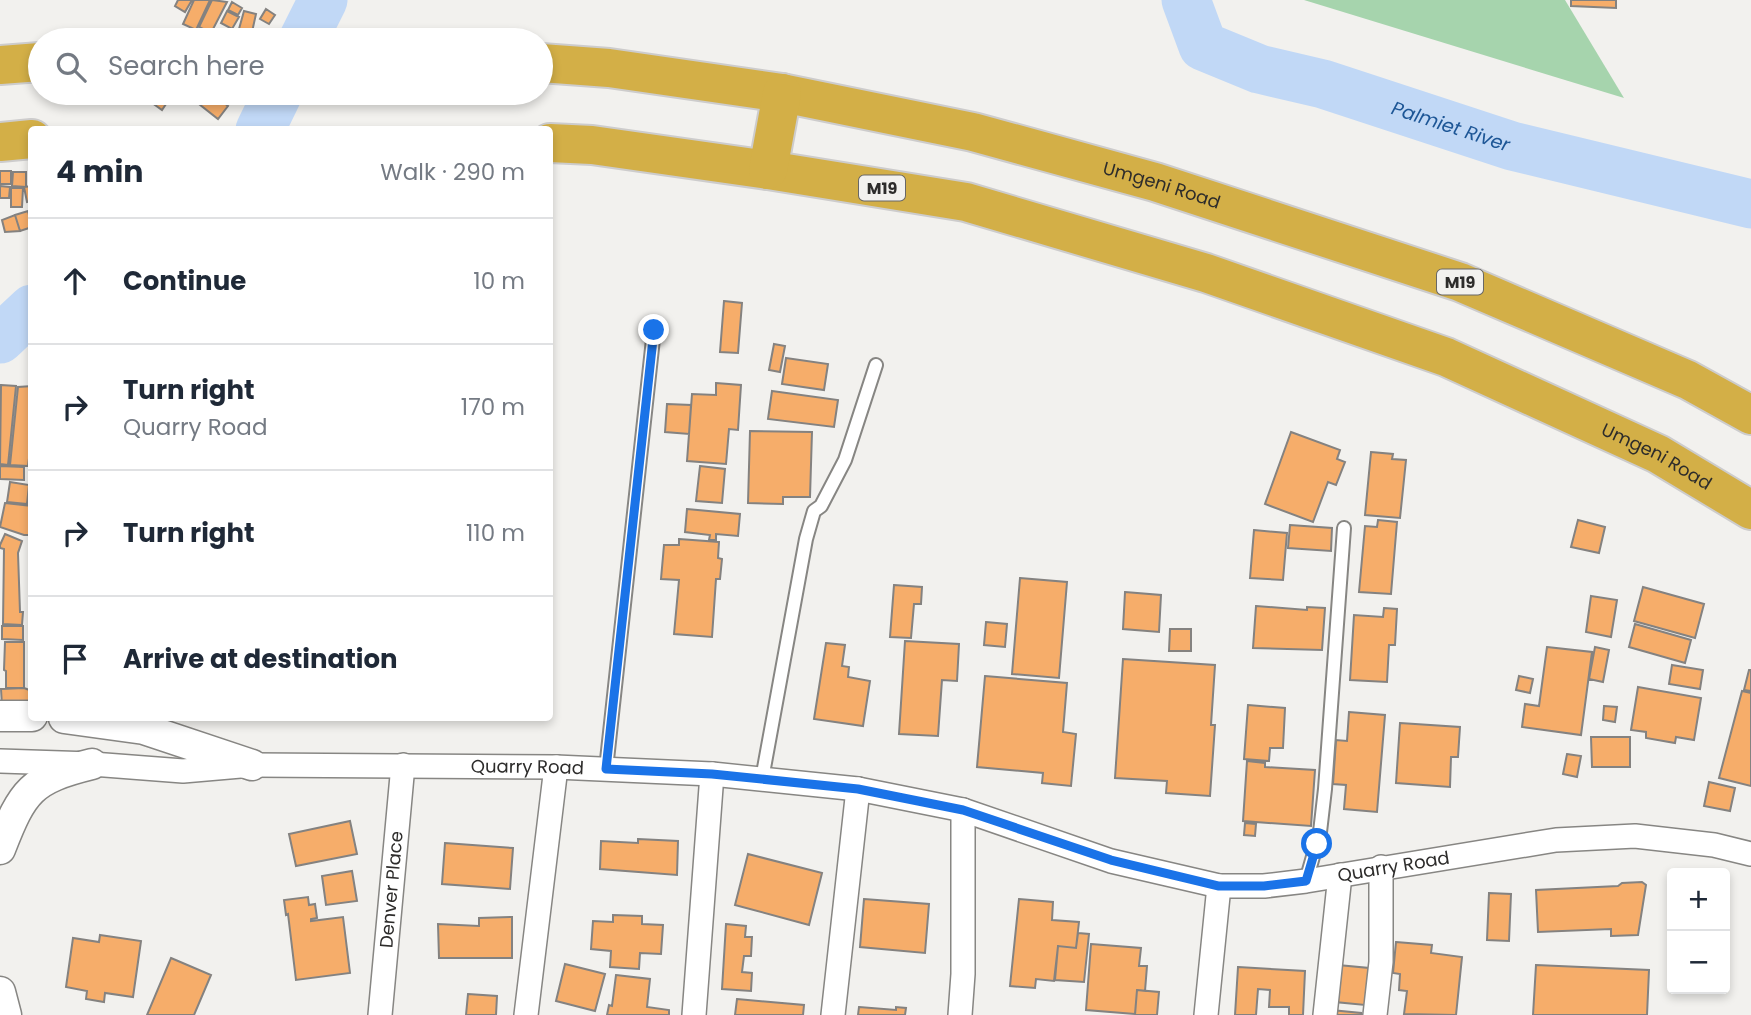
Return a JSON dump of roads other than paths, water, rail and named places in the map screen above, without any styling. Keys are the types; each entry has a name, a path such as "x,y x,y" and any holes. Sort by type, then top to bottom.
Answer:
{"highway":[{"path":"0,65 28,63"},
{"name":"Umgeni Road","path":"553,64 609,68 782,93 973,132 1142,178 1460,282 1688,380 1751,415"},
{"path":"768,170 782,93"},
{"path":"0,142 28,139"},
{"name":"Umgeni Road","path":"553,143 592,145 768,170 967,202 1206,273 1446,357 1658,454 1751,510"}],"street":[{"path":"0,716 28,716"},
{"name":"Quarry Road","path":"86,721 144,729 253,765"},
{"name":"Quarry Road","path":"0,761 183,771 253,765 556,767 762,779 858,789 963,810 1111,860 1219,886 1264,886 1306,881 1556,840 1635,836 1714,845 1751,854"},
{"path":"0,849 13,815 38,782 61,772 92,764"},
{"name":"Denver Place","path":"380,1015 403,765"},
{"path":"526,1015 556,767"},
{"path":"694,1015 712,774"},
{"path":"833,1015 858,789"},
{"path":"960,1015 963,974 963,810"},
{"path":"1375,1015 1381,962 1381,867"},
{"path":"1325,1015 1340,875"},
{"path":"1206,1015 1219,886"},
{"path":"0,992 6,1015"}],"lane":[{"path":"606,769 654,330"},
{"path":"762,779 806,539 814,511 821,506 845,460 876,365"},
{"path":"1306,881 1320,832 1325,789 1344,528"}],"waterway":[{"name":"Palmiet River","path":"309,28 323,0"},
{"name":"Palmiet River","path":"1186,0 1203,46 1259,69 1323,84 1512,146 1751,204"},
{"name":"Palmiet River","path":"262,126 272,105"},
{"name":"Palmiet River","path":"0,339 28,313"}]}
